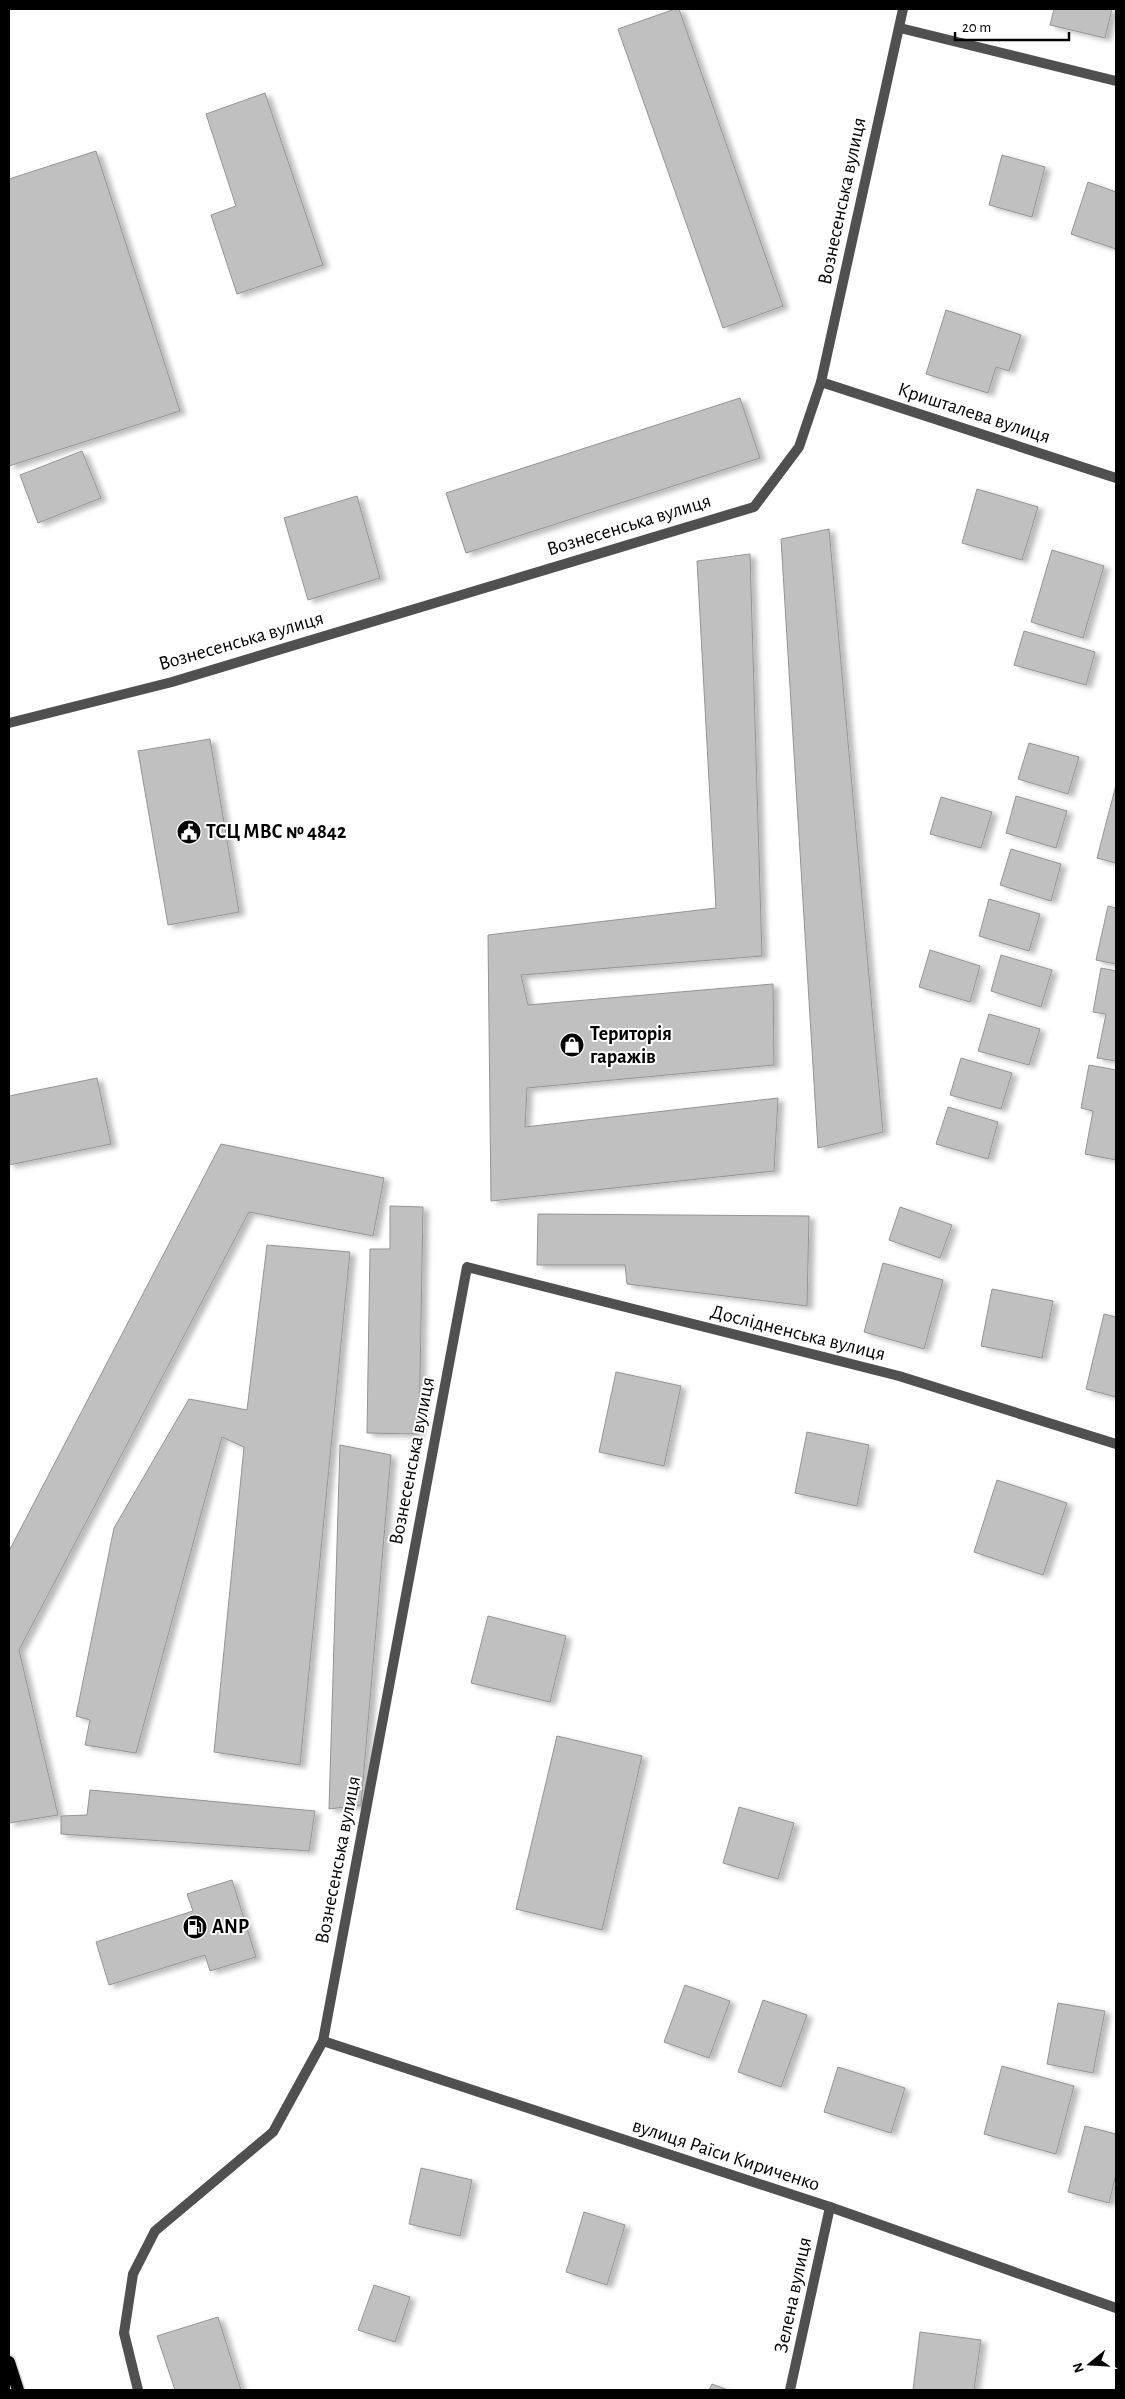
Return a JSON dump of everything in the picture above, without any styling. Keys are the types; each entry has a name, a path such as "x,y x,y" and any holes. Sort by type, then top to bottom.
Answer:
{"main road":[{"path":"9,2362 18,2390"}],"street":[{"name":"Вознесенська вулиця","path":"9,723 172,682 754,507 800,447 821,382 903,9"},
{"path":"900,28 1116,81"},
{"name":"Кришталева вулиця","path":"821,382 1116,478"},
{"name":"Вознесенська вулиця","path":"138,2390 124,2333 133,2274 155,2231 273,2132 323,2041 467,1267"},
{"name":"Дослідненська вулиця","path":"467,1267 899,1376 1116,1444"},
{"name":"вулиця Раїси Кириченко","path":"323,2041 830,2207 1116,2308"},
{"name":"Зелена вулиця","path":"790,2390 830,2207"}],"building":[{"path":"679,9 783,306 723,328 618,29"},
{"path":"1054,9 1112,9 1105,38 1050,25"},
{"path":"265,93 323,265 237,294 211,215 236,206 206,114"},
{"path":"96,151 180,411 9,466 9,179"},
{"path":"1002,155 1045,167 1032,217 989,205"},
{"path":"1088,182 1116,192 1116,249 1071,234"},
{"path":"946,310 1021,335 1009,371 996,367 988,393 926,374"},
{"path":"740,398 760,458 466,553 446,493"},
{"path":"82,451 101,498 38,523 20,475"},
{"path":"977,489 1038,507 1022,560 962,543"},
{"path":"357,496 380,578 308,600 284,518"},
{"path":"829,529 883,1132 818,1148 781,539"},
{"path":"1052,550 1104,566 1083,638 1031,622"},
{"path":"750,554 762,956 521,975 528,1005 773,984 774,1065 527,1088 525,1127 778,1098 774,1171 491,1201 488,935 716,908 697,561"},
{"path":"1024,631 1095,652 1086,685 1014,665"},
{"name":"ТСЦ МВС № 4842","path":"210,739 239,912 168,925 138,751"},
{"path":"1029,743 1079,757 1068,794 1018,779"},
{"path":"1116,785 1116,863 1097,858"},
{"path":"1016,796 1067,811 1056,848 1006,833"},
{"path":"941,797 992,812 981,848 930,834"},
{"path":"1011,849 1061,864 1051,901 1000,885"},
{"path":"989,899 1040,914 1029,951 979,936"},
{"path":"1108,906 1116,908 1116,964 1096,960"},
{"path":"930,950 980,966 970,1002 919,987"},
{"path":"1001,955 1052,970 1041,1007 991,991"},
{"path":"1101,968 1116,971 1116,1061 1097,1058 1106,1014 1093,1012"},
{"path":"989,1014 1040,1029 1029,1065 978,1051"},
{"path":"961,1058 1012,1073 1001,1109 950,1095"},
{"path":"1089,1065 1116,1070 1116,1160 1085,1154 1093,1111 1081,1108"},
{"path":"97,1078 111,1144 9,1165 9,1096"},
{"path":"948,1107 998,1122 988,1159 936,1144"},
{"path":"221,1144 384,1178 373,1236 249,1212 19,1650 58,1815 9,1823 9,1551"},
{"path":"390,1206 423,1207 419,1434 367,1433 370,1249 390,1249"},
{"path":"900,1207 952,1225 940,1258 889,1240"},
{"path":"538,1214 809,1216 807,1306 627,1284 625,1265 537,1265"},
{"path":"267,1245 350,1252 300,1765 214,1752 244,1447 222,1437 136,1753 85,1745 90,1720 76,1716 114,1528 189,1399 247,1410"},
{"path":"883,1263 943,1280 924,1349 864,1332"},
{"path":"992,1289 1053,1301 1042,1358 981,1346"},
{"path":"1104,1314 1116,1317 1116,1397 1086,1389"},
{"path":"616,1372 681,1386 664,1466 599,1452"},
{"path":"807,1432 869,1445 857,1506 795,1493"},
{"path":"340,1445 391,1455 361,1805 329,1809"},
{"path":"997,1480 1067,1503 1043,1575 974,1552"},
{"path":"488,1616 566,1636 550,1702 471,1683"},
{"path":"557,1736 642,1756 602,1930 516,1909"},
{"path":"90,1790 315,1811 309,1851 61,1834 61,1816 87,1815"},
{"path":"739,1807 794,1823 778,1879 723,1863"},
{"name":"ANP","path":"232,1880 256,1957 210,1971 205,1955 109,1985 96,1942 193,1911 187,1894"},
{"path":"685,1985 730,2001 709,2058 664,2042"},
{"path":"763,2000 807,2015 781,2087 738,2072"},
{"path":"1058,2003 1105,2011 1093,2073 1047,2064"},
{"path":"1002,2066 1074,2086 1056,2154 984,2134"},
{"path":"838,2067 905,2088 891,2133 824,2112"},
{"path":"1085,2126 1116,2134 1116,2174 1109,2203 1068,2192"},
{"path":"421,2168 472,2180 460,2236 409,2224"},
{"path":"584,2212 625,2225 607,2285 566,2272"},
{"path":"374,2285 410,2297 395,2342 358,2330"},
{"path":"218,2317 241,2390 175,2390 157,2336"},
{"path":"920,2332 981,2340 974,2390 913,2390"},
{"path":"712,2384 728,2390 709,2390"}],"place":[{"name":"ТСЦ МВС № 4842","path":"189,832"},
{"name":"Територія гаражів","path":"572,1045"},
{"name":"ANP","path":"195,1927"}]}
